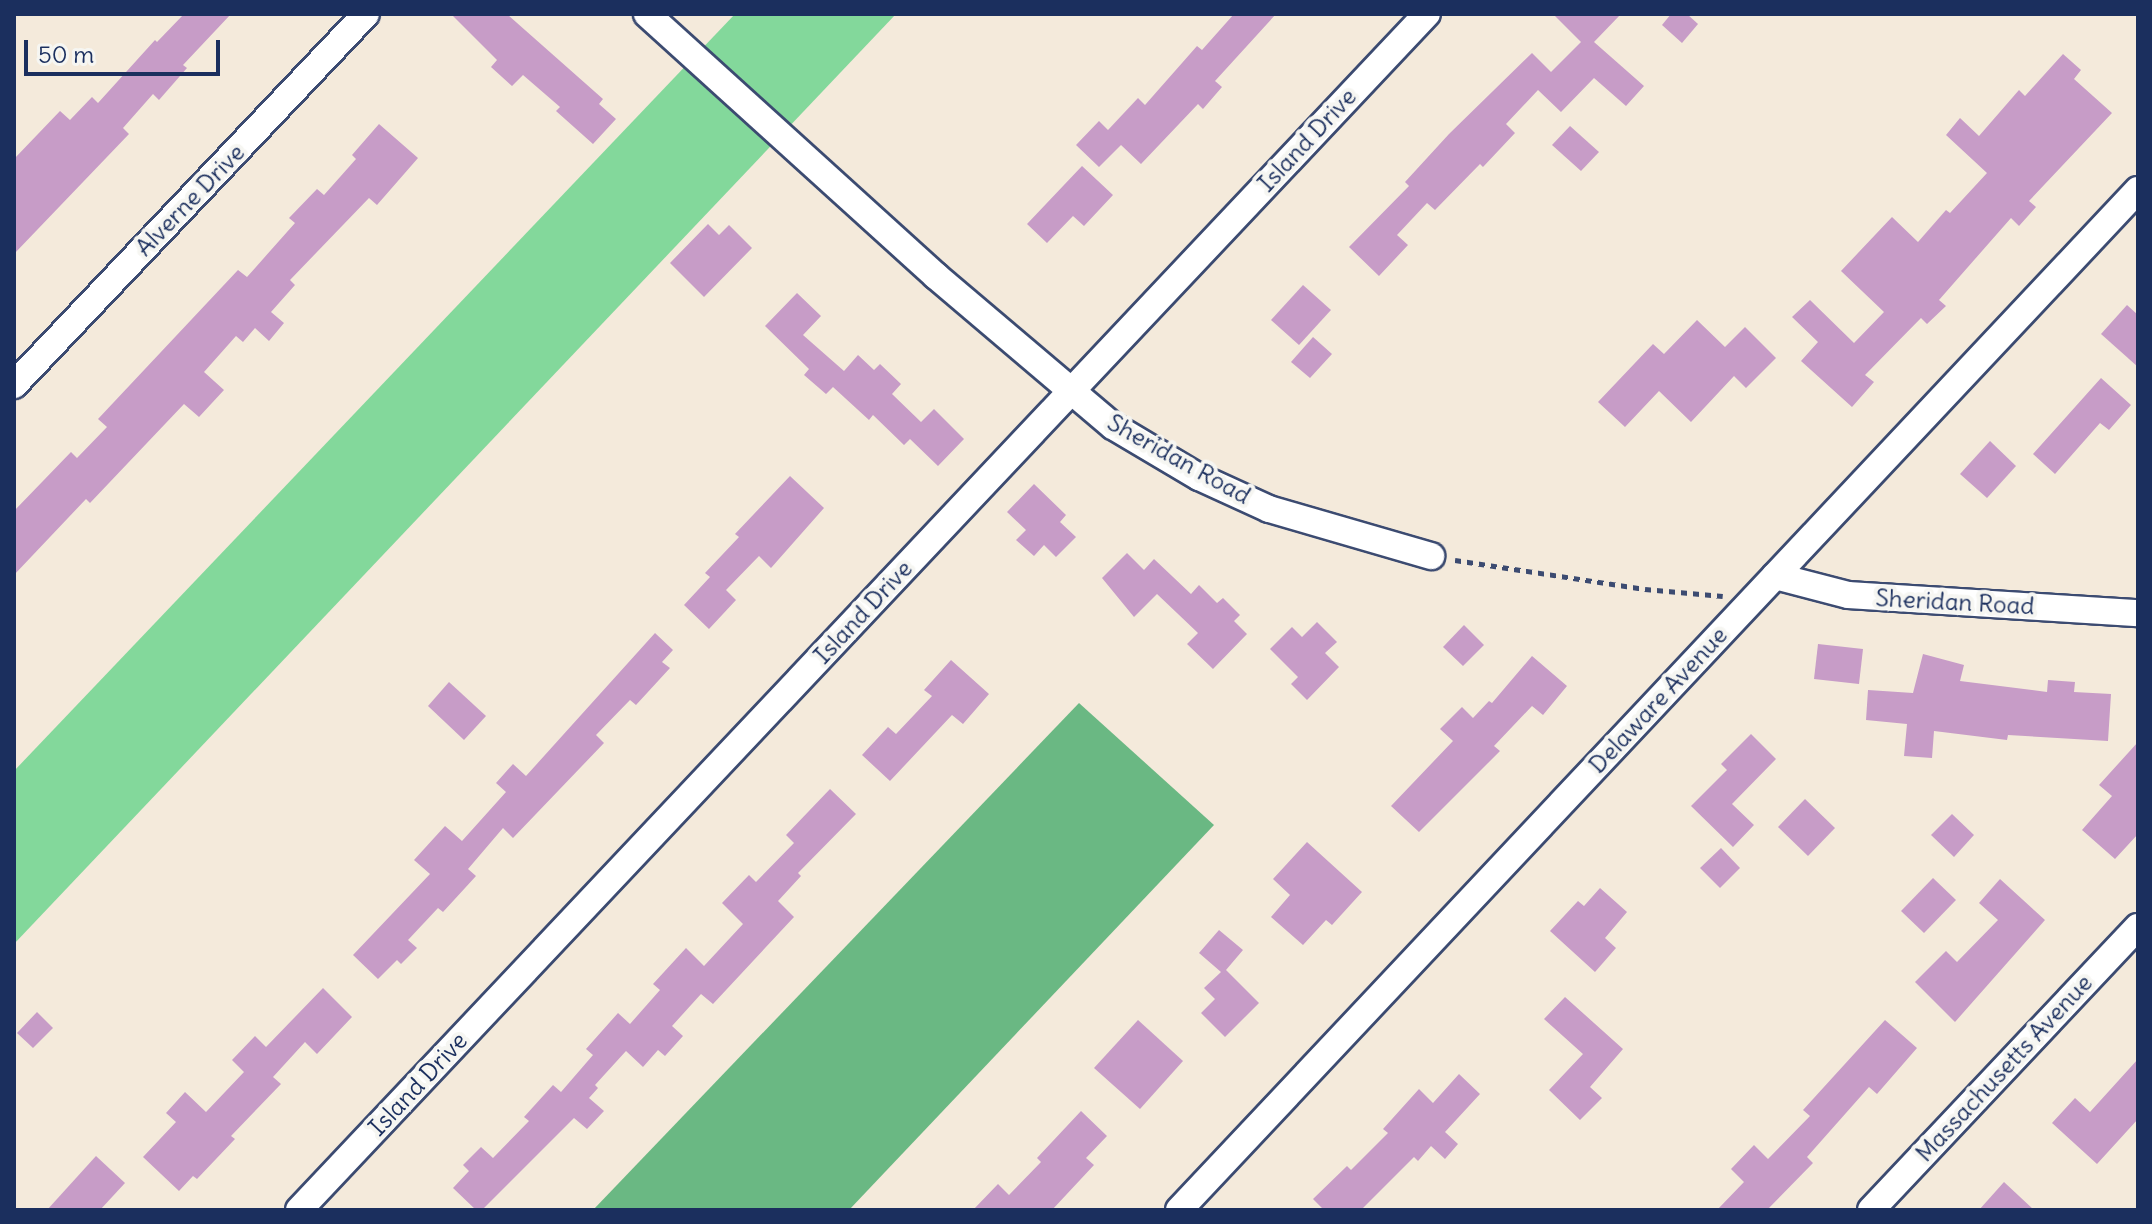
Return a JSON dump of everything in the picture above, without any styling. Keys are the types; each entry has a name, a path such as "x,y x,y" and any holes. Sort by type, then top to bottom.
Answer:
{"street":[{"name":"Alverne Drive","path":"14,385 366,14"},
{"name":"Sheridan Road","path":"647,14 936,276 1113,426 1233,492 1311,523 1431,556"},
{"name":"Island Drive","path":"299,1210 1427,14"},
{"name":"Delaware Avenue","path":"1179,1210 2138,190"},
{"name":"Sheridan Road","path":"1775,576 1848,595 2138,613"},
{"name":"Massachusetts Avenue","path":"1871,1210 2138,927"}],"path":[{"path":"1431,556 1645,589 1755,596"}],"green space":[{"path":"735,14 896,14 14,944 14,771"},
{"path":"1079,703 1214,825 849,1210 593,1210"}],"building":[{"path":"184,14 231,14 183,65 187,68 159,100 153,94 123,128 129,134 14,254 14,159 60,111 70,120 92,97 98,103 155,40 157,42"},
{"path":"451,14 507,14 603,99 599,104 616,119 593,144 556,111 560,107 523,75 512,86 491,67 497,60"},
{"path":"1234,14 1276,14 1215,81 1222,87 1203,109 1198,104 1141,164 1121,145 1099,167 1076,145 1099,121 1108,130 1138,98 1145,105 1197,46 1202,50"},
{"path":"1553,14 1621,14 1594,42 1644,86 1626,106 1594,78 1561,112 1538,90 1506,124 1515,133 1483,167 1480,164 1435,210 1427,203 1397,235 1408,245 1379,276 1349,247 1409,186 1405,182 1449,134 1532,53 1551,72 1581,42"},
{"path":"1671,14 1687,14 1698,24 1682,43 1662,25"},
{"path":"2063,54 2081,70 2074,79 2112,113 2029,201 2036,207 2019,226 2011,218 1939,300 1946,306 1927,324 1921,318 1865,375 1874,382 1852,407 1801,361 1818,342 1792,317 1810,300 1854,343 1884,312 1841,271 1892,217 1918,242 1946,210 1950,213 1987,173 1946,135 1960,118 1979,136 2019,90 2025,96"},
{"path":"379,124 418,158 377,205 369,198 290,280 295,285 271,312 284,323 269,341 255,328 243,342 236,336 204,372 224,390 199,417 184,404 90,503 86,499 14,575 14,511 71,452 77,458 107,427 98,419 238,270 247,277 295,223 289,218 317,189 324,195 356,159 352,155"},
{"path":"1570,126 1599,152 1581,171 1552,145"},
{"path":"1082,166 1113,195 1084,226 1073,216 1047,243 1027,224"},
{"path":"708,224 719,235 729,225 752,248 704,297 670,263"},
{"path":"1303,285 1331,310 1299,345 1271,320"},
{"path":"797,293 821,316 803,335 844,371 858,355 874,370 880,364 901,384 892,394 921,422 934,409 964,439 938,466 910,439 904,445 873,415 869,420 833,387 826,394 804,375 809,369 765,326"},
{"path":"2127,305 2138,315 2138,367 2101,334"},
{"path":"1697,320 1725,347 1745,327 1776,358 1746,388 1734,376 1691,422 1659,391 1625,427 1598,402 1653,344 1664,354"},
{"path":"1313,337 1332,354 1310,378 1291,362"},
{"path":"2101,378 2131,405 2109,430 2100,423 2055,474 2033,454"},
{"path":"1990,441 2016,466 1987,498 1960,474"},
{"path":"790,476 824,508 771,568 759,556 726,590 736,600 709,629 684,605 710,577 705,573 739,537 735,534"},
{"path":"1034,484 1066,515 1060,522 1076,537 1056,557 1044,545 1034,556 1016,540 1026,530 1007,512"},
{"path":"1127,553 1144,570 1154,559 1191,594 1199,585 1217,603 1223,598 1240,615 1234,621 1247,634 1213,669 1187,644 1198,633 1157,594 1134,617 1102,578"},
{"path":"1317,622 1337,642 1325,653 1339,667 1307,700 1291,684 1298,677 1270,649 1292,627 1302,637"},
{"path":"1464,625 1484,645 1463,666 1443,647"},
{"path":"655,633 673,650 662,662 670,668 636,705 630,700 596,735 604,743 513,838 503,828 468,869 476,876 443,912 438,908 408,940 417,948 401,964 397,960 378,979 353,955 430,874 414,860 445,826 462,841 506,792 496,783 513,764 526,776"},
{"path":"1818,644 1863,649 1859,684 1814,679"},
{"path":"1923,654 1964,665 1960,681 2047,692 2048,680 2075,682 2074,692 2111,694 2108,741 2008,735 2007,740 1934,731 1932,758 1904,756 1907,724 1866,720 1868,690 1913,693"},
{"path":"1532,656 1567,686 1543,715 1532,706 1494,746 1500,751 1419,832 1391,806 1453,741 1440,729 1462,707 1473,718 1489,701 1492,703"},
{"path":"951,660 989,694 963,724 952,715 890,781 862,755 888,727 896,734 932,696 924,690"},
{"path":"449,682 486,716 464,740 428,706"},
{"path":"1751,734 1776,759 1732,804 1754,825 1733,847 1691,806 1727,770 1721,764"},
{"path":"2138,742 2138,834 2115,859 2082,830 2112,796 2099,785"},
{"path":"830,789 856,814 798,873 801,876 778,901 794,917 713,1004 701,994 672,1026 683,1036 665,1056 658,1050 643,1067 626,1051 595,1085 598,1088 589,1098 604,1111 587,1129 574,1118 482,1210 476,1210 453,1188 469,1171 463,1165 481,1147 493,1158 529,1121 524,1117 553,1085 561,1092 593,1055 586,1049 618,1013 630,1024 660,990 653,984 686,948 704,966 743,924 722,903 749,875 756,882 794,843 786,835"},
{"path":"1805,799 1835,828 1808,856 1778,827"},
{"path":"1952,814 1974,835 1954,857 1931,835"},
{"path":"1307,842 1362,892 1332,925 1326,920 1303,945 1271,917 1290,895 1273,879"},
{"path":"1721,848 1740,868 1720,888 1700,868"},
{"path":"1933,878 1956,900 1924,933 1901,911"},
{"path":"2000,879 2045,920 1955,1022 1915,982 1946,951 1957,962 1998,920 1979,903"},
{"path":"1600,888 1627,912 1605,938 1616,948 1595,972 1550,931 1578,901 1584,906"},
{"path":"1219,930 1243,950 1226,970 1259,1003 1225,1037 1201,1013 1215,999 1204,988 1221,972 1199,953"},
{"path":"323,988 352,1017 317,1054 305,1042 273,1077 281,1084 231,1136 235,1139 197,1179 193,1176 179,1191 143,1157 176,1122 166,1113 185,1092 206,1112 244,1072 232,1060 255,1036 266,1047"},
{"path":"1565,997 1623,1049 1590,1087 1602,1098 1580,1120 1549,1090 1583,1054 1544,1019"},
{"path":"37,1012 53,1028 33,1048 17,1033"},
{"path":"1138,1020 1183,1061 1140,1109 1094,1068"},
{"path":"1885,1020 1917,1048 1877,1094 1869,1087 1807,1157 1813,1163 1767,1210 1717,1210 1744,1182 1731,1169 1754,1145 1768,1159 1810,1116 1803,1110"},
{"path":"2138,1059 2138,1119 2097,1164 2052,1123 2075,1098 2090,1112"},
{"path":"1459,1074 1480,1094 1445,1132 1458,1144 1445,1159 1431,1146 1418,1161 1414,1157 1361,1210 1324,1210 1313,1199 1347,1166 1351,1170 1388,1133 1383,1129 1419,1089 1433,1103"},
{"path":"1081,1111 1107,1136 1086,1158 1094,1165 1052,1210 973,1210 998,1184 1009,1195 1041,1162 1037,1158"},
{"path":"96,1156 125,1183 100,1210 47,1210"},
{"path":"2004,1182 2034,1210 1979,1210"}]}
